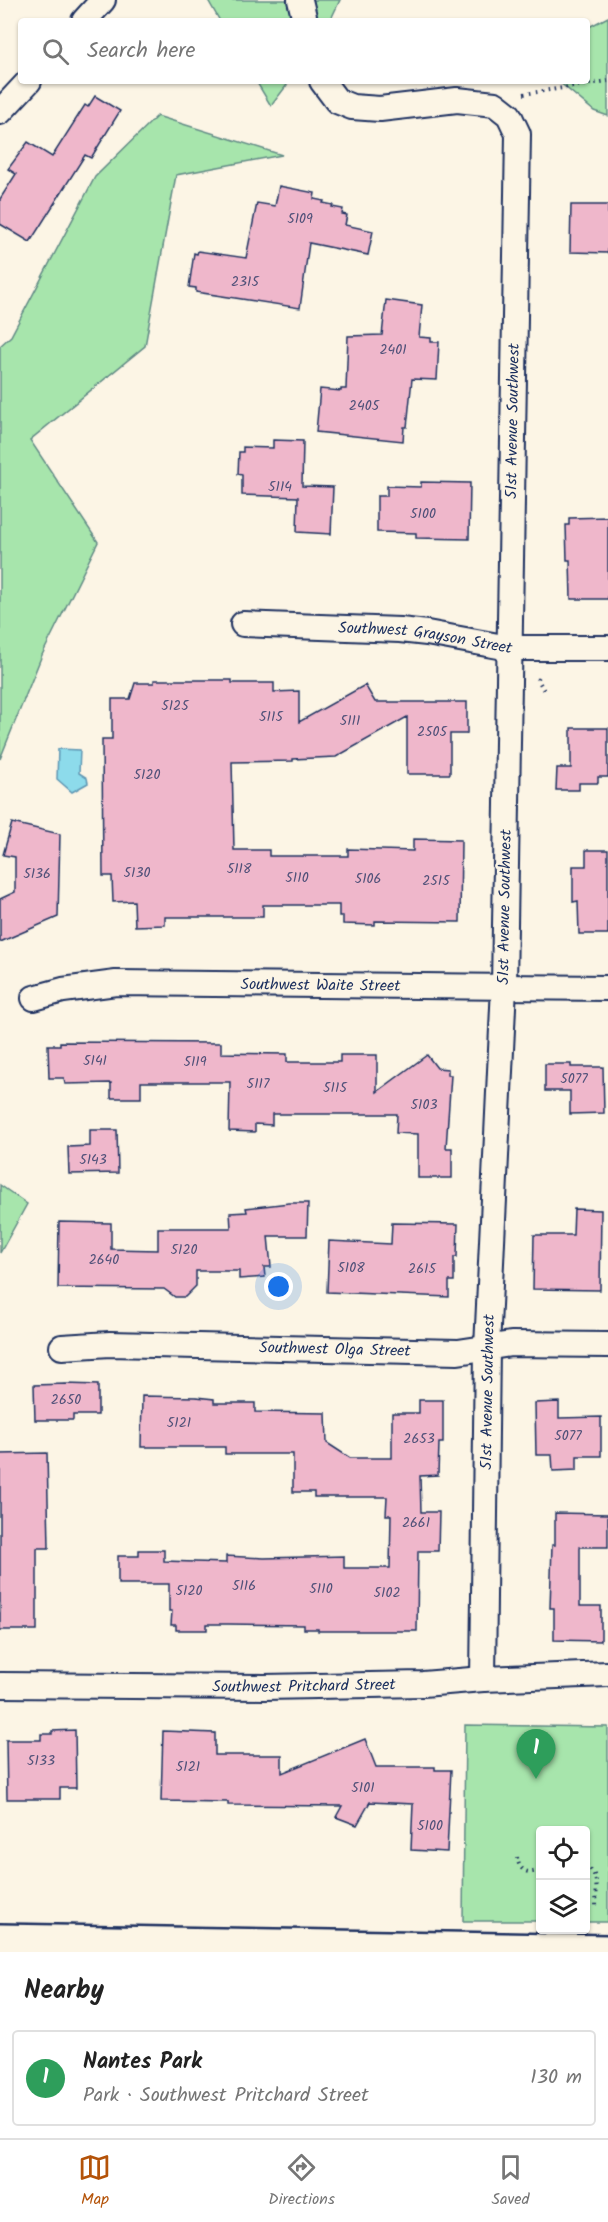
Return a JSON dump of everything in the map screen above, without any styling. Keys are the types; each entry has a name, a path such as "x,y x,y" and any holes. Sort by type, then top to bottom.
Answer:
{"main road":[{"path":"0,1941 608,1952"}],"street":[{"path":"87,18 103,0"},
{"path":"300,0 303,18"},
{"path":"0,112 26,84"},
{"path":"324,84 337,101 352,107 380,109 457,100 482,101"},
{"name":"51st Avenue Southwest","path":"482,101 495,104 509,115 518,134 504,986 487,1348 483,1679"},
{"name":"Southwest Grayson Street","path":"243,624 400,630 509,648 608,648"},
{"name":"Southwest Waite Street","path":"34,998 63,990 116,983 608,988"},
{"name":"Southwest Olga Street","path":"62,1347 110,1344 458,1352 511,1344 608,1345"},
{"name":"Southwest Pritchard Street","path":"0,1685 264,1687 423,1684 608,1674"}],"path":[{"path":"590,84 608,81"},
{"path":"482,101 589,84"},
{"path":"535,675 545,692"},
{"path":"517,1857 521,1869 532,1873 536,1871"},
{"path":"590,1868 596,1878 596,1908"}],"green space":[{"path":"208,0 340,0 331,18 218,18"},
{"path":"608,17 608,116 594,111 562,84 590,84 590,26"},
{"path":"258,84 288,84 271,106"},
{"path":"157,116 282,155 176,175 145,346 30,440 98,542 42,655 0,759 0,346 11,336 95,177"},
{"path":"0,1185 27,1204 0,1253"},
{"path":"465,1725 608,1727 608,1922 590,1922 590,1826 536,1826 536,1921 463,1921"}],"water":[{"path":"58,749 80,750 79,773 87,778 88,783 72,792 57,779"}],"building":[{"path":"95,96 120,111 91,158 85,155 30,242 0,224 0,199 16,174 8,169 28,142 52,157 85,105 88,107"},
{"path":"279,186 315,193 314,199 343,209 342,214 347,215 345,225 373,231 368,255 309,243 300,308 196,292 196,288 189,287 194,253 197,254 198,251 246,258 257,203 275,206"},
{"path":"571,205 608,205 608,253 570,252"},
{"path":"386,300 422,305 419,337 431,338 431,342 439,342 437,380 412,379 407,427 404,427 403,441 316,432 320,389 341,391 341,389 346,389 348,336 382,335"},
{"path":"273,440 303,441 302,486 333,487 331,534 297,532 298,497 242,495 242,475 238,474 239,452 243,452 243,447 273,448"},
{"path":"421,482 470,483 469,539 416,538 416,533 377,532 377,496 387,496 387,486 421,487"},
{"path":"608,517 608,599 571,599 566,525 569,525 569,518"},
{"path":"154,680 232,680 232,683 274,683 274,692 299,691 299,722 365,685 375,702 467,702 467,734 450,734 450,774 407,774 407,717 336,757 293,759 293,761 232,762 234,850 269,850 269,856 348,856 348,849 413,851 413,839 461,840 460,922 375,921 375,925 343,924 343,916 339,916 339,905 263,905 263,917 165,917 165,925 135,926 134,901 113,902 112,876 103,876 102,739 112,739 112,699 130,699 135,683 154,683"},
{"path":"571,728 608,728 608,777 598,777 598,783 579,783 579,790 556,790 557,768 571,768"},
{"path":"12,823 60,834 58,917 0,942 0,899 15,892 15,857 3,855"},
{"path":"586,850 608,850 608,934 579,934 578,901 573,902 573,866 586,866"},
{"path":"60,1042 221,1043 221,1053 287,1054 287,1062 340,1062 340,1055 377,1055 377,1092 427,1055 437,1068 448,1069 448,1075 451,1075 446,1148 452,1148 452,1178 418,1178 418,1134 396,1133 397,1114 272,1114 272,1125 255,1124 255,1132 229,1131 230,1082 141,1082 141,1098 111,1098 111,1083 65,1084 64,1078 49,1078 48,1045 60,1045"},
{"path":"545,1064 603,1067 604,1113 570,1114 570,1091 545,1091"},
{"path":"90,1130 117,1130 118,1173 69,1174 68,1147 90,1146"},
{"path":"308,1203 307,1236 268,1236 271,1267 264,1267 265,1277 239,1279 239,1271 196,1271 196,1286 185,1297 175,1297 164,1289 58,1288 59,1222 111,1223 111,1249 158,1250 158,1228 231,1228 230,1213 247,1212 246,1208"},
{"path":"574,1209 601,1210 600,1290 533,1289 534,1235 573,1235"},
{"path":"392,1223 458,1224 457,1257 454,1257 454,1281 449,1281 449,1297 327,1292 329,1241 391,1244"},
{"path":"34,1385 98,1385 98,1415 73,1415 73,1420 35,1420"},
{"path":"142,1396 196,1397 214,1399 214,1403 255,1403 255,1412 326,1413 327,1443 350,1458 392,1458 392,1413 419,1413 419,1400 443,1400 443,1443 439,1443 438,1475 420,1476 421,1512 439,1512 438,1551 418,1551 417,1631 318,1631 318,1629 304,1629 304,1625 229,1624 207,1624 207,1630 176,1630 176,1625 171,1625 169,1584 118,1584 118,1556 139,1556 139,1550 164,1550 164,1561 226,1563 226,1556 264,1558 344,1556 344,1568 390,1568 391,1515 386,1515 387,1497 314,1497 314,1492 293,1492 293,1454 225,1454 225,1447 141,1447"},
{"path":"559,1402 559,1418 601,1417 601,1456 577,1456 577,1470 553,1471 552,1455 536,1455 535,1403"},
{"path":"47,1453 49,1548 37,1548 37,1630 0,1630 0,1454"},
{"path":"555,1513 608,1514 608,1547 580,1547 580,1606 601,1606 601,1641 554,1640 554,1608 550,1608"},
{"path":"75,1730 76,1788 60,1788 60,1799 7,1799 6,1740 41,1740 41,1734"},
{"path":"163,1731 215,1733 215,1755 282,1755 282,1773 365,1739 376,1767 435,1767 435,1770 451,1770 447,1852 411,1850 413,1804 370,1802 357,1825 336,1817 342,1806 228,1805 228,1802 161,1801"}],"place":[{"name":"Nantes Park","path":"536,1779"}]}
